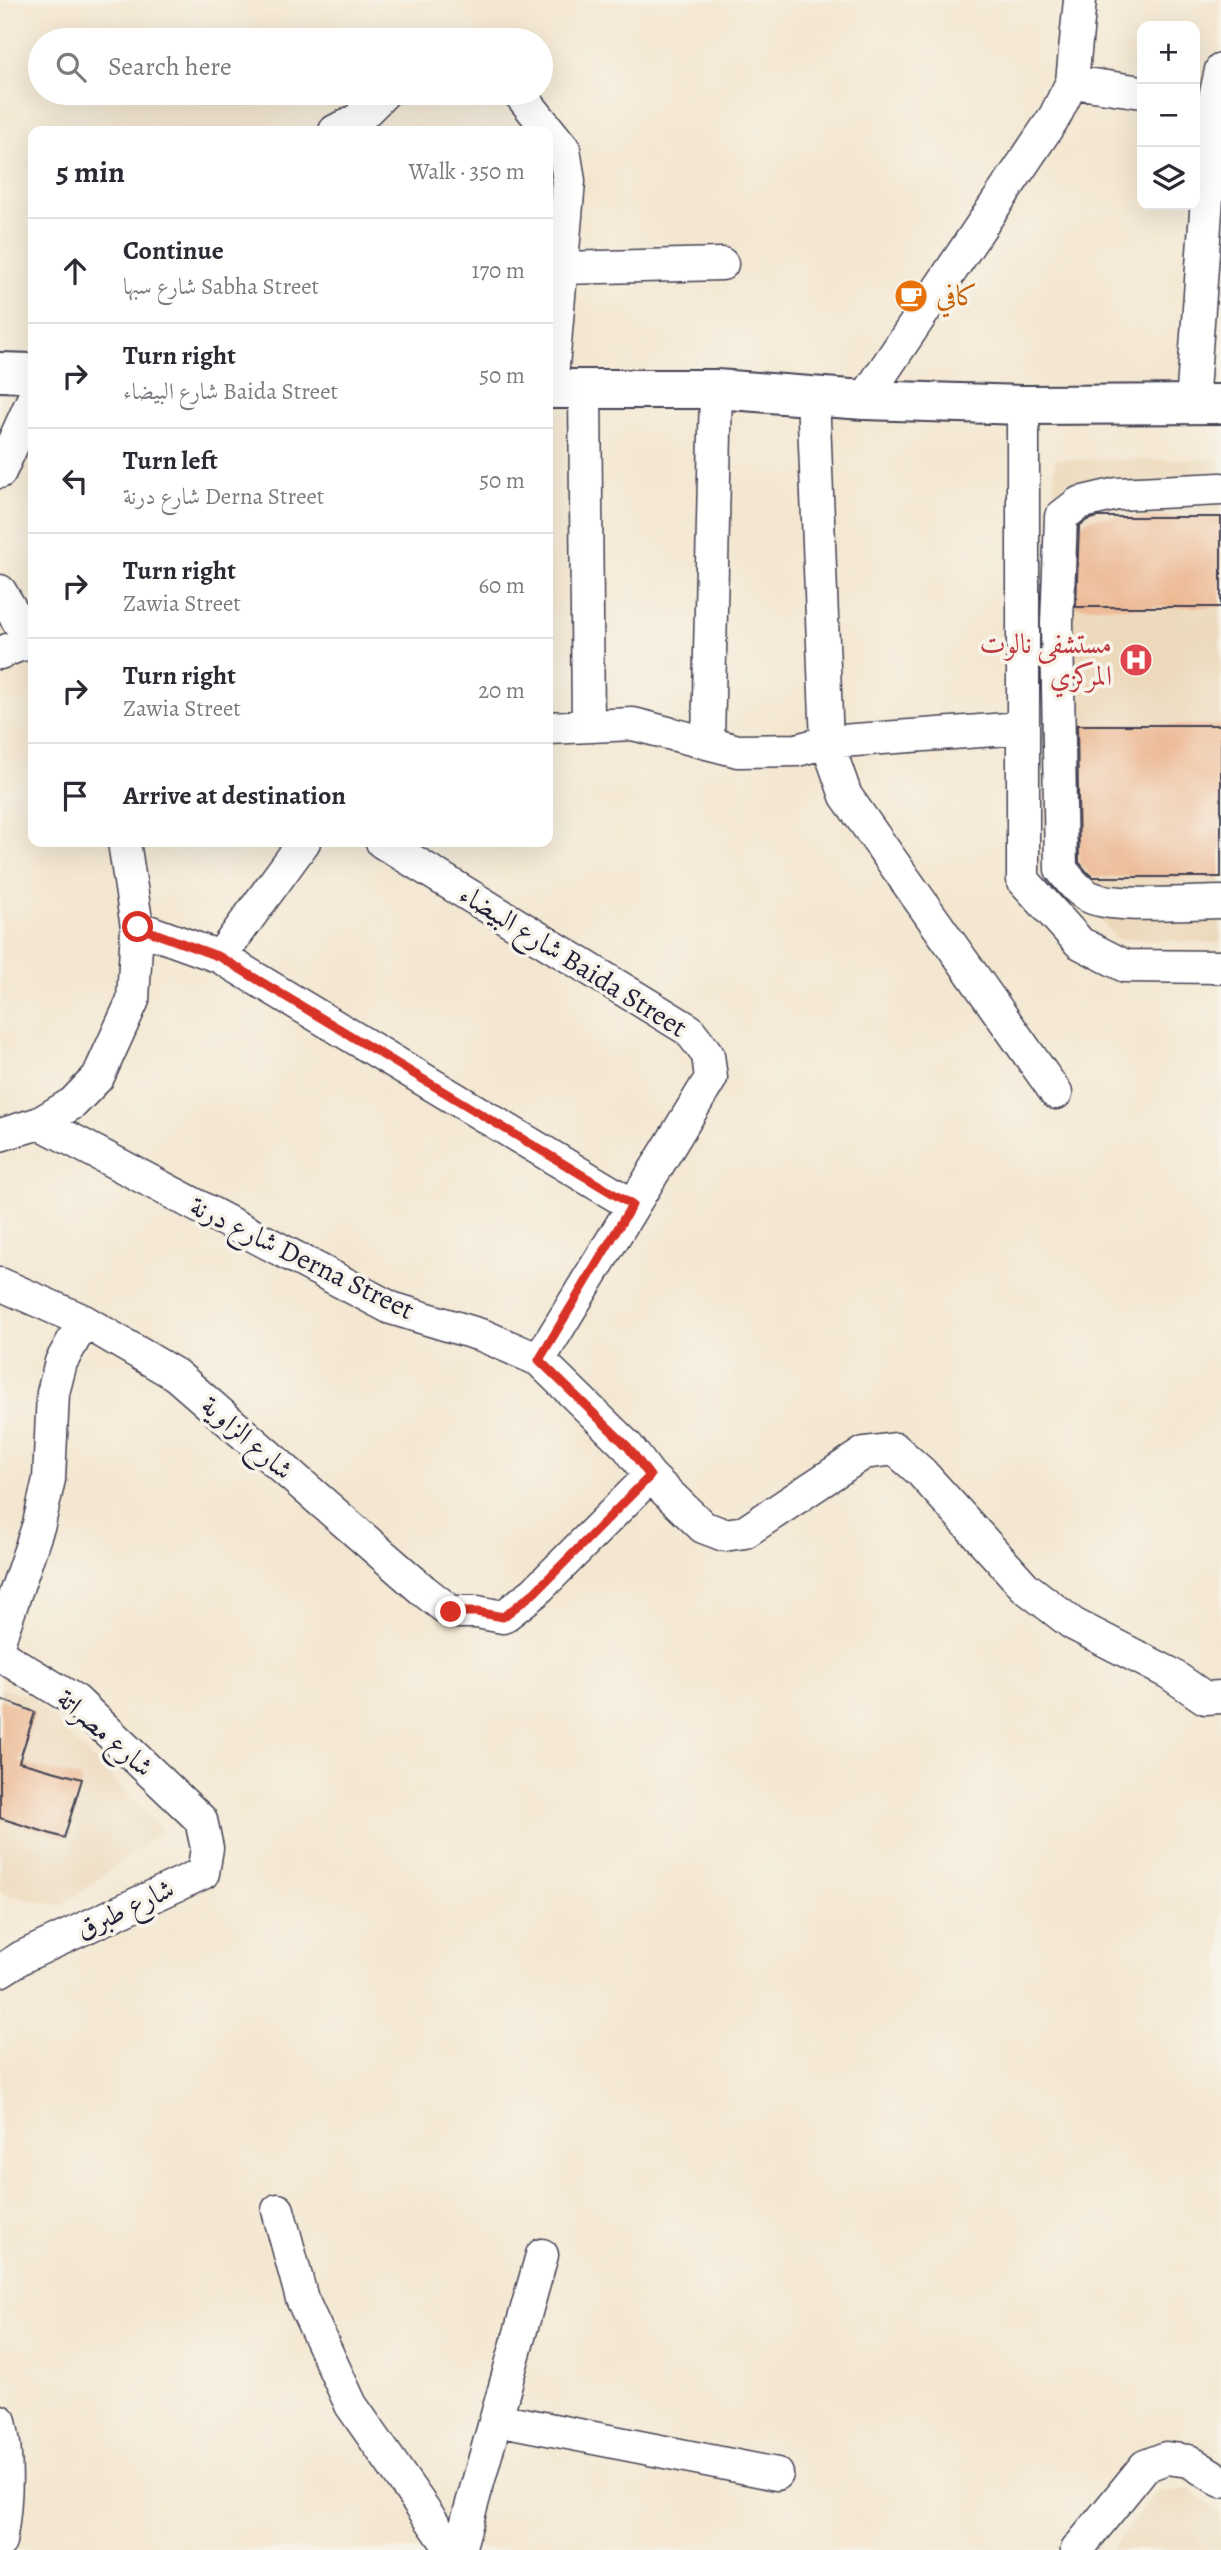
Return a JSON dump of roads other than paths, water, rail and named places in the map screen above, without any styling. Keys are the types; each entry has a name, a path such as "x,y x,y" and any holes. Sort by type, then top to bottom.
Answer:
{"main road":[{"path":"0,372 28,373"},
{"path":"561,389 716,389 813,394 864,400 1023,405 1207,404"}],"street":[{"path":"864,400 1055,116 1072,82 1080,0"},
{"path":"1207,404 1204,100 1221,70"},
{"path":"1072,82 1137,91"},
{"path":"345,126 358,120 372,105"},
{"path":"529,105 546,126"},
{"path":"553,135 564,149 569,181 561,268 561,389 588,725"},
{"path":"561,268 722,264"},
{"path":"708,741 716,389"},
{"path":"813,394 827,742 846,796 1056,1093"},
{"path":"1023,405 1023,880 1080,943 1125,966 1221,967"},
{"path":"0,472 28,410"},
{"path":"1221,489 1117,495 1079,503 1064,513 1059,529 1057,623 1061,869 1072,884 1089,897 1108,903 1221,902"},
{"path":"0,591 23,633 0,653"},
{"path":"553,728 633,724 708,741 738,751 797,750 827,742 1022,728"},
{"path":"0,1135 40,1124 73,1103 98,1077 133,1000 138,927 125,847"},
{"path":"220,957 300,847"},
{"name":"شارع البيضاء Baida Street","path":"390,847 689,1030 708,1055 711,1078 539,1360"},
{"path":"138,927 220,957 632,1205"},
{"name":"شارع درنة Derna Street","path":"40,1124 391,1308 484,1336 539,1360 628,1447 650,1476 703,1527 724,1535 746,1532 864,1453 895,1449 921,1472 1025,1587 1073,1624 1169,1673 1205,1698 1221,1698"},
{"name":"شارع الزاوية","path":"0,1284 84,1321 176,1375 262,1452 451,1612 477,1612 503,1617 535,1592 650,1476"},
{"path":"0,1638 41,1513 48,1479 53,1393 61,1363 84,1321"},
{"name":"شارع مصراتة","path":"0,1655 76,1701 201,1820"},
{"name":"شارع طبرق","path":"0,1971 22,1957 203,1873 207,1847 201,1820"},
{"path":"278,2210 302,2299 351,2405 452,2550"},
{"path":"459,2550 542,2255"},
{"path":"497,2419 777,2474"},
{"path":"0,2421 4,2441 6,2502 0,2542"},
{"path":"1077,2550 1145,2466 1166,2458 1189,2461 1221,2481"}],"place":[{"name":"كافي","path":"911,296"},
{"name":"مستشفى نالوت المركزي","path":"1136,660"}]}
